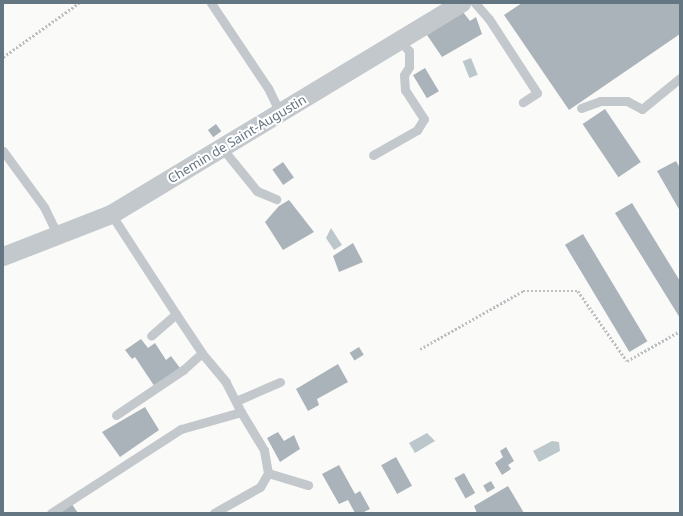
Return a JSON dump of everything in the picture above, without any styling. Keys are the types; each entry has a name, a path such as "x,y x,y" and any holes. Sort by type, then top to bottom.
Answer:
{"street":[{"name":"Chemin de Saint-Augustin","path":"3,256 58,236 111,214 462,3"}],"lane":[{"path":"211,3 268,88 280,113"},
{"path":"475,3 489,19 537,93 523,102"},
{"path":"373,155 417,130 424,119 405,90 404,75 409,67 409,51 399,40"},
{"path":"581,108 600,101 626,101 642,109 680,78"},
{"path":"222,148 256,191 276,199"},
{"path":"3,150 44,206 58,236"},
{"path":"111,214 202,353 226,382 264,450 268,473 260,487 214,513"},
{"path":"151,336 176,314"},
{"path":"116,415 183,370 202,353"},
{"path":"236,401 280,382"},
{"path":"51,513 182,429 242,412"},
{"path":"268,473 308,485"}],"path":[{"path":"3,57 79,3"},
{"path":"420,349 523,291 578,292 628,361 680,331"}],"shaded area":[{"path":"471,58 478,75 469,78 463,61"},
{"path":"331,228 342,245 334,250 326,238"},
{"path":"427,433 435,441 415,453 409,443"},
{"path":"552,441 559,442 560,451 539,462 533,451"}],"building":[{"path":"522,3 680,3 680,34 569,110 504,15"},
{"path":"463,12 470,21 476,17 482,34 442,57 427,35"},
{"path":"425,68 439,91 427,98 413,75"},
{"path":"605,109 641,162 618,177 583,124"},
{"path":"216,124 221,131 213,137 208,130"},
{"path":"676,161 680,168 680,211 657,171"},
{"path":"283,162 294,178 283,185 272,169"},
{"path":"289,200 314,232 283,250 265,222 279,206"},
{"path":"632,203 680,281 680,318 615,213"},
{"path":"583,234 647,341 629,352 565,245"},
{"path":"353,243 363,262 339,272 333,256"},
{"path":"141,339 148,348 155,343 166,360 171,356 180,368 155,387 135,357 132,359 125,350"},
{"path":"359,347 364,355 354,360 350,353"},
{"path":"338,364 348,382 317,399 319,405 308,411 296,389"},
{"path":"145,407 159,430 120,457 102,432"},
{"path":"278,432 284,441 294,435 300,449 280,462 267,438"},
{"path":"506,447 514,461 508,465 511,469 502,475 495,463 503,457 500,451"},
{"path":"396,457 412,486 397,494 381,465"},
{"path":"339,465 355,494 360,491 370,509 362,513 355,513 348,500 339,504 322,474"},
{"path":"464,473 475,493 466,498 454,478"},
{"path":"491,481 495,488 487,492 483,486"},
{"path":"508,486 524,513 477,513 474,506"},
{"path":"71,503 78,513 57,513"}]}
